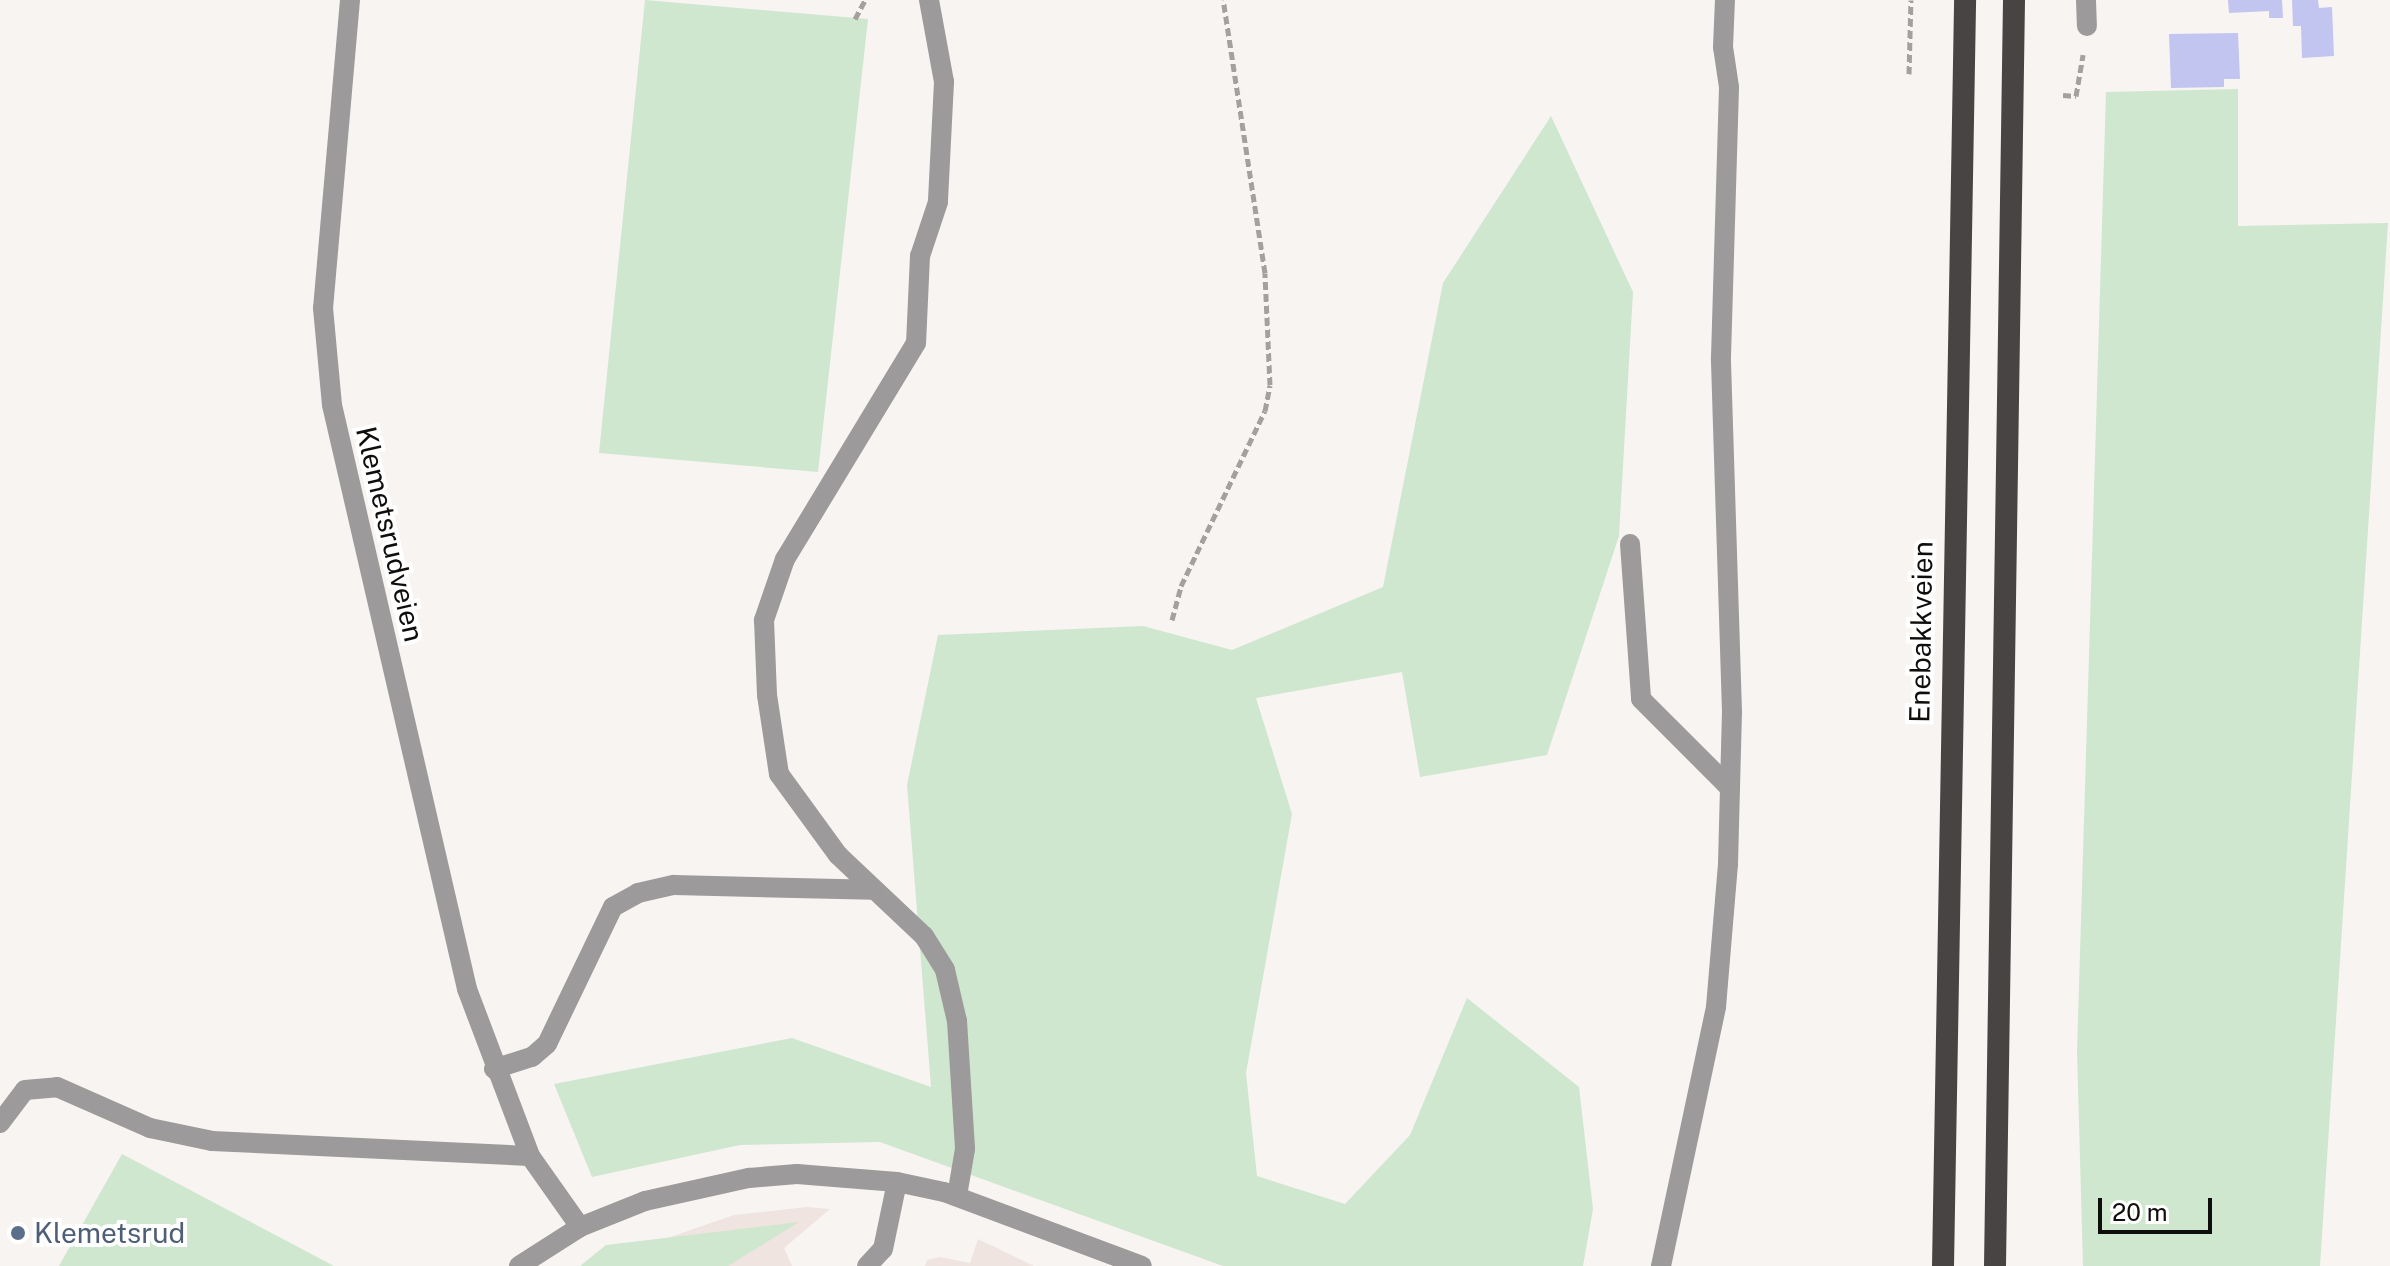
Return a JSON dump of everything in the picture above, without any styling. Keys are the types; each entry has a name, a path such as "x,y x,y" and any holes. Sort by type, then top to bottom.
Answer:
{"highway":[{"name":"Enebakkveien","path":"1943,1266 1965,0"},
{"path":"1995,1266 2014,0"}],"street":[{"name":"Klemetsrudveien","path":"350,0 323,308 332,405 423,816 467,989 494,1069 530,1156 580,1227"},
{"path":"929,0 944,82 938,202 920,256 916,343 785,559 764,620 767,695 779,774 838,855 924,936 945,970 957,1021 965,1149 957,1196"},
{"path":"1661,1266 1716,1007 1724,939 1730,788 1721,357 1729,87 1723,47 1725,0"},
{"path":"2086,0 2087,26"},
{"path":"1630,544 1641,699 1730,788"},
{"path":"494,1069 532,1057 547,1044 613,907 638,893 674,885 872,890"},
{"path":"0,1123 25,1090 57,1087 150,1128 212,1141 530,1156"},
{"path":"519,1266 580,1227 645,1201 749,1178 797,1174 897,1182 957,1196 1142,1266"},
{"path":"867,1266 883,1249 897,1182"}],"path":[{"path":"855,19 865,0"},
{"path":"1172,620 1181,586 1265,411 1270,385 1265,273 1223,0"},
{"path":"1909,74 1911,0"},
{"path":"2063,95 2076,96 2087,26"}],"shaded area":[{"path":"807,1207 830,1209 784,1248 792,1266 586,1266 734,1215"},
{"path":"978,1239 1034,1266 925,1266 927,1260 940,1257 970,1263"}],"green space":[{"path":"645,0 868,19 818,472 599,453"},
{"path":"2238,89 2238,226 2388,223 2320,1266 2083,1266 2077,1052 2106,92"},
{"path":"1551,116 1633,292 1619,536 1547,755 1420,777 1402,672 1256,698 1292,814 1246,1073 1257,1176 1345,1204 1410,1135 1467,998 1579,1087 1593,1209 1583,1266 1223,1266 880,1142 740,1145 592,1177 554,1084 792,1038 931,1087 907,785 938,635 1143,626 1232,650 1383,587 1443,283"},
{"path":"122,1154 334,1266 59,1266"},
{"path":"799,1222 728,1266 580,1266 606,1245"}],"building":[{"path":"2228,0 2282,0 2283,18 2269,18 2269,11 2229,13"},
{"path":"2292,0 2318,0 2319,8 2332,7 2334,56 2302,58 2301,26 2293,26"},
{"path":"2238,33 2240,79 2224,79 2224,87 2171,88 2169,34"}],"place":[{"name":"Klemetsrud","path":"18,1233"}]}
